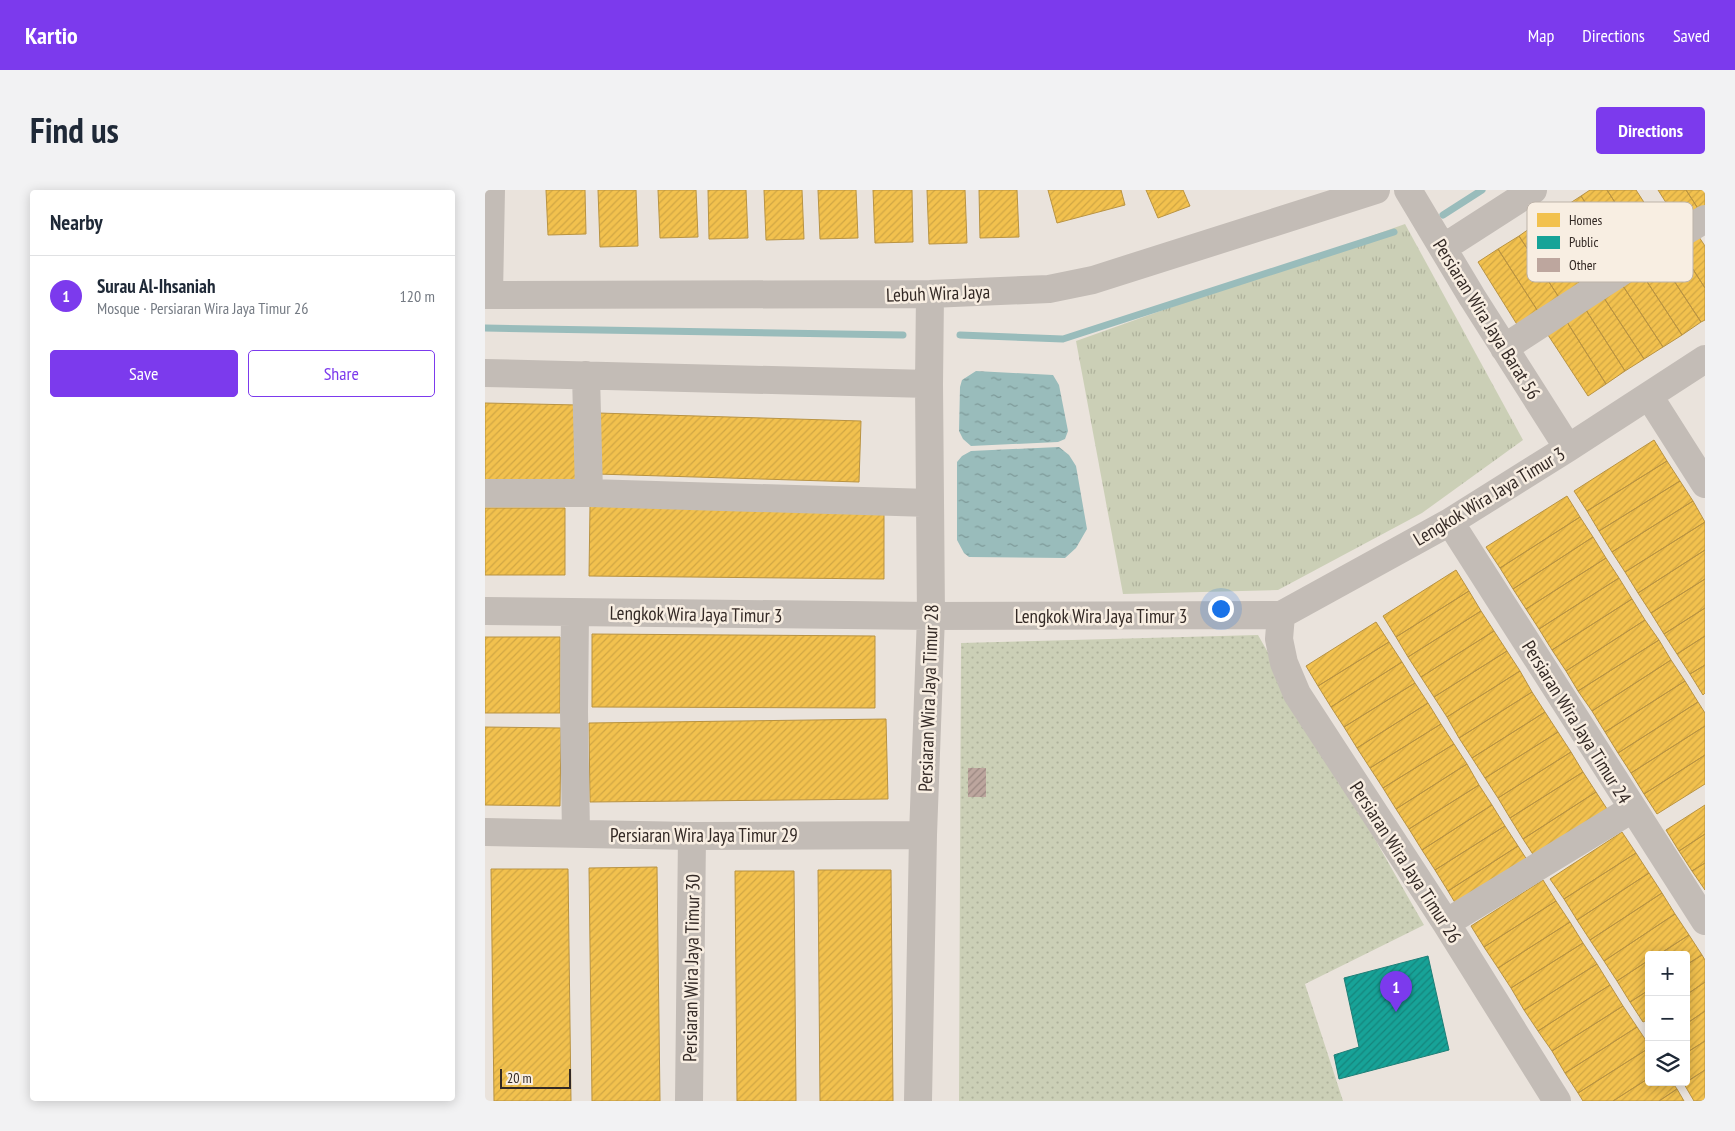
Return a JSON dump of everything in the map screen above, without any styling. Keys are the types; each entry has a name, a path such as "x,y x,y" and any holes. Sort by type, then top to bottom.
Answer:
{"street":[{"path":"487,295 491,190"},
{"name":"Lebuh Wira Jaya","path":"487,295 930,294 1049,289 1093,280 1377,190"},
{"name":"Persiaran Wira Jaya Barat 56","path":"1408,190 1504,348 1568,448"},
{"path":"1443,248 1533,190"},
{"path":"1693,226 1705,219"},
{"path":"1504,348 1606,282"},
{"name":"Persiaran Wira Jaya Timur 28","path":"919,1101 923,835 931,616 930,294"},
{"name":"Lengkok Wira Jaya Timur 3","path":"485,611 931,616 1281,615 1450,522 1705,359"},
{"path":"485,373 929,384"},
{"path":"586,376 589,493"},
{"path":"1649,396 1705,484"},
{"path":"485,492 589,493 930,503"},
{"name":"Persiaran Wira Jaya Timur 24","path":"1450,522 1705,921"},
{"path":"575,613 576,833"},
{"name":"Persiaran Wira Jaya Timur 26","path":"1281,615 1279,639 1284,663 1297,694 1446,922 1550,1099"},
{"path":"1446,922 1632,809"},
{"name":"Persiaran Wira Jaya Timur 29","path":"485,832 692,836 923,835"},
{"name":"Persiaran Wira Jaya Timur 30","path":"689,1101 692,836"}],"green space":[{"path":"1405,224 1523,440 1422,513 1278,590 1123,594 1076,341"},
{"path":"1258,635 1424,925 1305,984 1343,1101 959,1101 961,643"}],"water":[{"path":"976,371 1053,375 1059,385 1068,431 1065,439 1058,442 971,446 963,439 959,431 960,387 962,380"},
{"path":"1059,447 1069,455 1076,466 1087,529 1076,548 1065,558 969,557 964,553 957,540 957,462 962,456 971,451"}],"building: Homes":[{"path":"546,190 585,190 586,234 548,235"},
{"path":"598,190 636,190 638,246 600,247"},
{"path":"658,190 696,190 698,237 660,238"},
{"path":"708,190 746,190 748,238 709,239"},
{"path":"764,190 802,190 804,239 766,240"},
{"path":"818,190 856,190 858,238 820,239"},
{"path":"873,190 912,190 913,242 875,243"},
{"path":"927,190 965,190 967,243 929,244"},
{"path":"979,190 1017,190 1019,237 980,238"},
{"path":"1048,190 1121,190 1125,205 1057,223"},
{"path":"1146,190 1183,190 1190,206 1158,218"},
{"path":"1590,190 1607,190 1615,202 1585,202 1581,196"},
{"path":"1607,190 1636,190 1644,202 1615,202"},
{"path":"1658,190 1686,190 1699,210 1693,214 1693,202 1666,202"},
{"path":"1686,190 1705,190 1705,206 1699,210"},
{"path":"1581,196 1585,202 1572,202"},
{"path":"1527,230 1527,248 1519,236"},
{"path":"1519,236 1527,248 1527,282 1549,282 1560,299 1539,313 1498,249"},
{"path":"1699,237 1705,246 1705,288 1693,269 1693,241"},
{"path":"1498,249 1539,313 1518,326 1478,262"},
{"path":"1693,269 1705,288 1705,320 1701,322 1675,282 1693,282"},
{"path":"1549,282 1578,282 1581,286 1560,299"},
{"path":"1578,282 1587,282 1581,286"},
{"path":"1629,282 1647,282 1682,335 1663,347 1623,286"},
{"path":"1647,282 1675,282 1701,322 1682,335"},
{"path":"1623,286 1663,347 1644,359 1604,298"},
{"path":"1604,298 1644,359 1625,371 1586,310"},
{"path":"1586,310 1625,371 1606,384 1567,322"},
{"path":"1567,322 1606,384 1588,396 1548,335"},
{"path":"485,403 578,405 577,481 485,480"},
{"path":"598,413 861,421 859,482 597,474"},
{"path":"1654,440 1667,461 1587,511 1574,491"},
{"path":"1667,461 1680,481 1599,531 1587,511"},
{"path":"1680,481 1693,501 1612,552 1599,531"},
{"path":"1567,496 1580,517 1500,568 1486,547"},
{"path":"1693,501 1705,522 1625,572 1612,552"},
{"path":"590,506 884,510 884,579 589,576"},
{"path":"485,508 565,508 565,575 485,575"},
{"path":"1580,517 1593,537 1513,589 1500,568"},
{"path":"1705,522 1705,550 1638,593 1625,572"},
{"path":"1593,537 1606,558 1526,609 1513,589"},
{"path":"1705,550 1705,579 1651,613 1638,593"},
{"path":"1606,558 1619,578 1539,629 1526,609"},
{"path":"1456,570 1469,591 1396,637 1383,616"},
{"path":"1619,578 1632,599 1552,650 1539,629"},
{"path":"1705,579 1705,608 1664,634 1651,613"},
{"path":"1469,591 1481,611 1408,657 1396,637"},
{"path":"1632,599 1645,620 1566,671 1552,650"},
{"path":"1705,608 1705,636 1677,654 1664,634"},
{"path":"1481,611 1494,631 1421,677 1408,657"},
{"path":"1645,620 1659,640 1578,691 1566,671"},
{"path":"1376,622 1389,642 1318,686 1306,666"},
{"path":"1494,631 1507,651 1434,697 1421,677"},
{"path":"592,634 875,636 875,708 592,707"},
{"path":"1705,636 1705,665 1690,674 1677,654"},
{"path":"485,637 560,637 560,713 485,713"},
{"path":"1659,640 1671,660 1592,711 1578,691"},
{"path":"1389,642 1402,662 1331,707 1318,686"},
{"path":"1507,651 1520,671 1447,717 1434,697"},
{"path":"1671,660 1685,681 1605,732 1592,711"},
{"path":"1402,662 1415,683 1344,727 1331,707"},
{"path":"1705,665 1705,693 1703,695 1690,674"},
{"path":"1520,671 1532,692 1459,738 1447,717"},
{"path":"1685,681 1698,702 1618,753 1605,732"},
{"path":"1415,683 1428,703 1357,748 1344,727"},
{"path":"1532,692 1545,712 1472,758 1459,738"},
{"path":"1698,702 1705,713 1705,726 1631,773 1618,753"},
{"path":"1428,703 1441,724 1370,768 1357,748"},
{"path":"1545,712 1558,732 1485,778 1472,758"},
{"path":"886,719 888,799 590,802 589,723"},
{"path":"1441,724 1454,744 1383,788 1370,768"},
{"path":"1705,726 1705,755 1644,794 1631,773"},
{"path":"485,727 561,728 560,806 485,805"},
{"path":"1558,732 1571,752 1498,798 1485,778"},
{"path":"1454,744 1467,764 1396,809 1383,788"},
{"path":"1571,752 1583,772 1510,818 1498,798"},
{"path":"1705,755 1705,784 1657,814 1644,794"},
{"path":"1467,764 1479,785 1409,829 1396,809"},
{"path":"1583,772 1596,792 1523,839 1510,818"},
{"path":"1479,785 1492,805 1422,850 1409,829"},
{"path":"1596,792 1609,812 1536,859 1523,839"},
{"path":"1492,805 1505,826 1435,870 1422,850"},
{"path":"1705,805 1705,834 1679,851 1666,830"},
{"path":"1505,826 1518,846 1448,891 1435,870"},
{"path":"1622,832 1636,853 1564,899 1550,879"},
{"path":"1705,834 1705,863 1692,871 1679,851"},
{"path":"1518,846 1531,866 1460,911 1448,891"},
{"path":"1636,853 1649,873 1577,920 1564,899"},
{"path":"1705,863 1705,890 1692,871"},
{"path":"657,867 660,1101 592,1101 589,868"},
{"path":"491,869 568,869 571,1101 494,1101"},
{"path":"818,870 891,870 893,1101 820,1101"},
{"path":"735,871 794,871 796,1101 737,1101"},
{"path":"1649,873 1662,893 1590,940 1577,920"},
{"path":"1543,880 1556,901 1484,947 1471,926"},
{"path":"1662,893 1675,914 1604,961 1590,940"},
{"path":"1556,901 1570,922 1498,968 1484,947"},
{"path":"1675,914 1689,935 1664,951 1645,951 1645,963 1617,981 1604,961"},
{"path":"1570,922 1583,943 1511,988 1498,968"},
{"path":"1689,935 1702,955 1690,962 1690,951 1664,951"},
{"path":"1583,943 1597,964 1524,1010 1511,988"},
{"path":"1702,955 1705,960 1705,982 1690,992 1690,962"},
{"path":"1645,963 1645,993 1630,1002 1617,981"},
{"path":"1597,964 1610,985 1538,1031 1524,1010"},
{"path":"1705,982 1705,1011 1690,1021 1690,996 1690,992"},
{"path":"1610,985 1623,1006 1552,1051 1538,1031"},
{"path":"1645,993 1645,1021 1643,1022 1630,1002"},
{"path":"1623,1006 1637,1027 1565,1073 1552,1051"},
{"path":"1705,1011 1705,1041 1690,1050 1690,1041 1690,1021"},
{"path":"1637,1027 1645,1039 1645,1051 1578,1093 1565,1073"},
{"path":"1705,1041 1705,1070 1690,1079 1690,1050"},
{"path":"1645,1051 1645,1081 1613,1101 1583,1101 1578,1093"},
{"path":"1705,1070 1705,1099 1694,1101 1685,1086 1690,1086 1690,1080"},
{"path":"1645,1081 1645,1086 1675,1086 1677,1089 1659,1101 1613,1101"},
{"path":"1677,1089 1684,1101 1659,1101"}],"building: Public":[{"path":"1428,956 1449,1050 1339,1079 1334,1055 1359,1047 1344,978"}],"building: Other":[{"path":"968,768 986,768 986,797 968,797"}],"waterway":[{"path":"1443,215 1482,190"},
{"path":"960,335 1063,339 1394,232"},
{"path":"485,328 903,335"}],"place":[{"name":"Surau Al-Ihsaniah","path":"1396,1012"}]}
